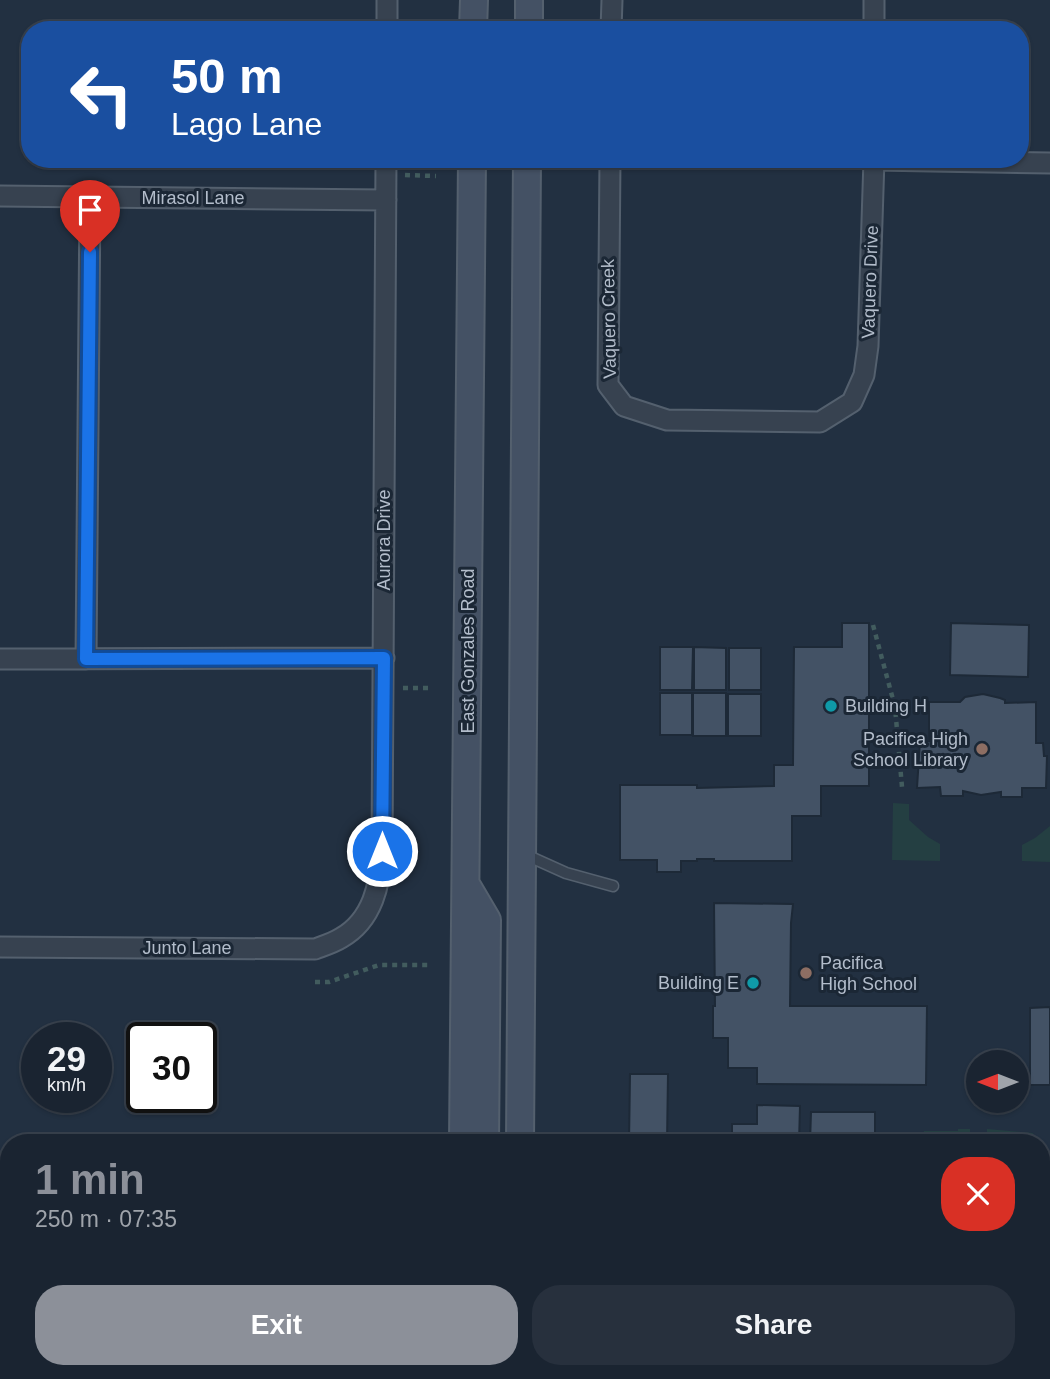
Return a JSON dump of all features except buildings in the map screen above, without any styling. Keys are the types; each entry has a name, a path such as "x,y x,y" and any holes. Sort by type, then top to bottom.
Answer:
{"main road":[{"path":"473,21 474,0"},
{"path":"529,0 529,21"},
{"name":"East Gonzales Road","path":"463,1134 472,168"},
{"path":"520,1134 527,168"},
{"path":"466,884 487,920 485,1134"}],"street":[{"path":"387,0 387,21"},
{"path":"611,21 612,0"},
{"path":"874,0 874,21"},
{"path":"1029,163 1050,163"},
{"name":"Aurora Drive","path":"364,918 380,883 382,862 386,168"},
{"name":"Vaquero Creek","path":"610,168 608,385 624,406 667,419 820,422 852,402"},
{"name":"Vaquero Drive","path":"852,402 864,375 868,346 874,168"},
{"name":"Mirasol Lane","path":"0,196 386,200"},
{"path":"86,659 90,198"},
{"path":"0,659 384,658"},
{"name":"Junto Lane","path":"0,947 315,949 342,938 364,918"}],"lane":[{"path":"522,853 566,873 613,886"}],"path":[{"path":"392,168 436,176"},
{"path":"873,625 895,707 902,787"},
{"path":"384,688 431,688"},
{"path":"315,982 329,982 379,965 428,965"}],"green space":[{"path":"893,803 909,804 909,820 940,844 940,861 892,860"},
{"path":"1050,826 1050,862 1022,861 1022,845"},
{"path":"970,1129 970,1134 923,1134 924,1131"},
{"path":"987,1129 1033,1134 987,1134"}],"place":[{"name":"Building H","path":"831,706"},
{"name":"Pacifica High School Library","path":"982,749"},
{"name":"Pacifica High School","path":"806,973"},
{"name":"Building E","path":"753,983"}],"route":[{"path":"90,252 86,659 384,658 382,851"}]}
